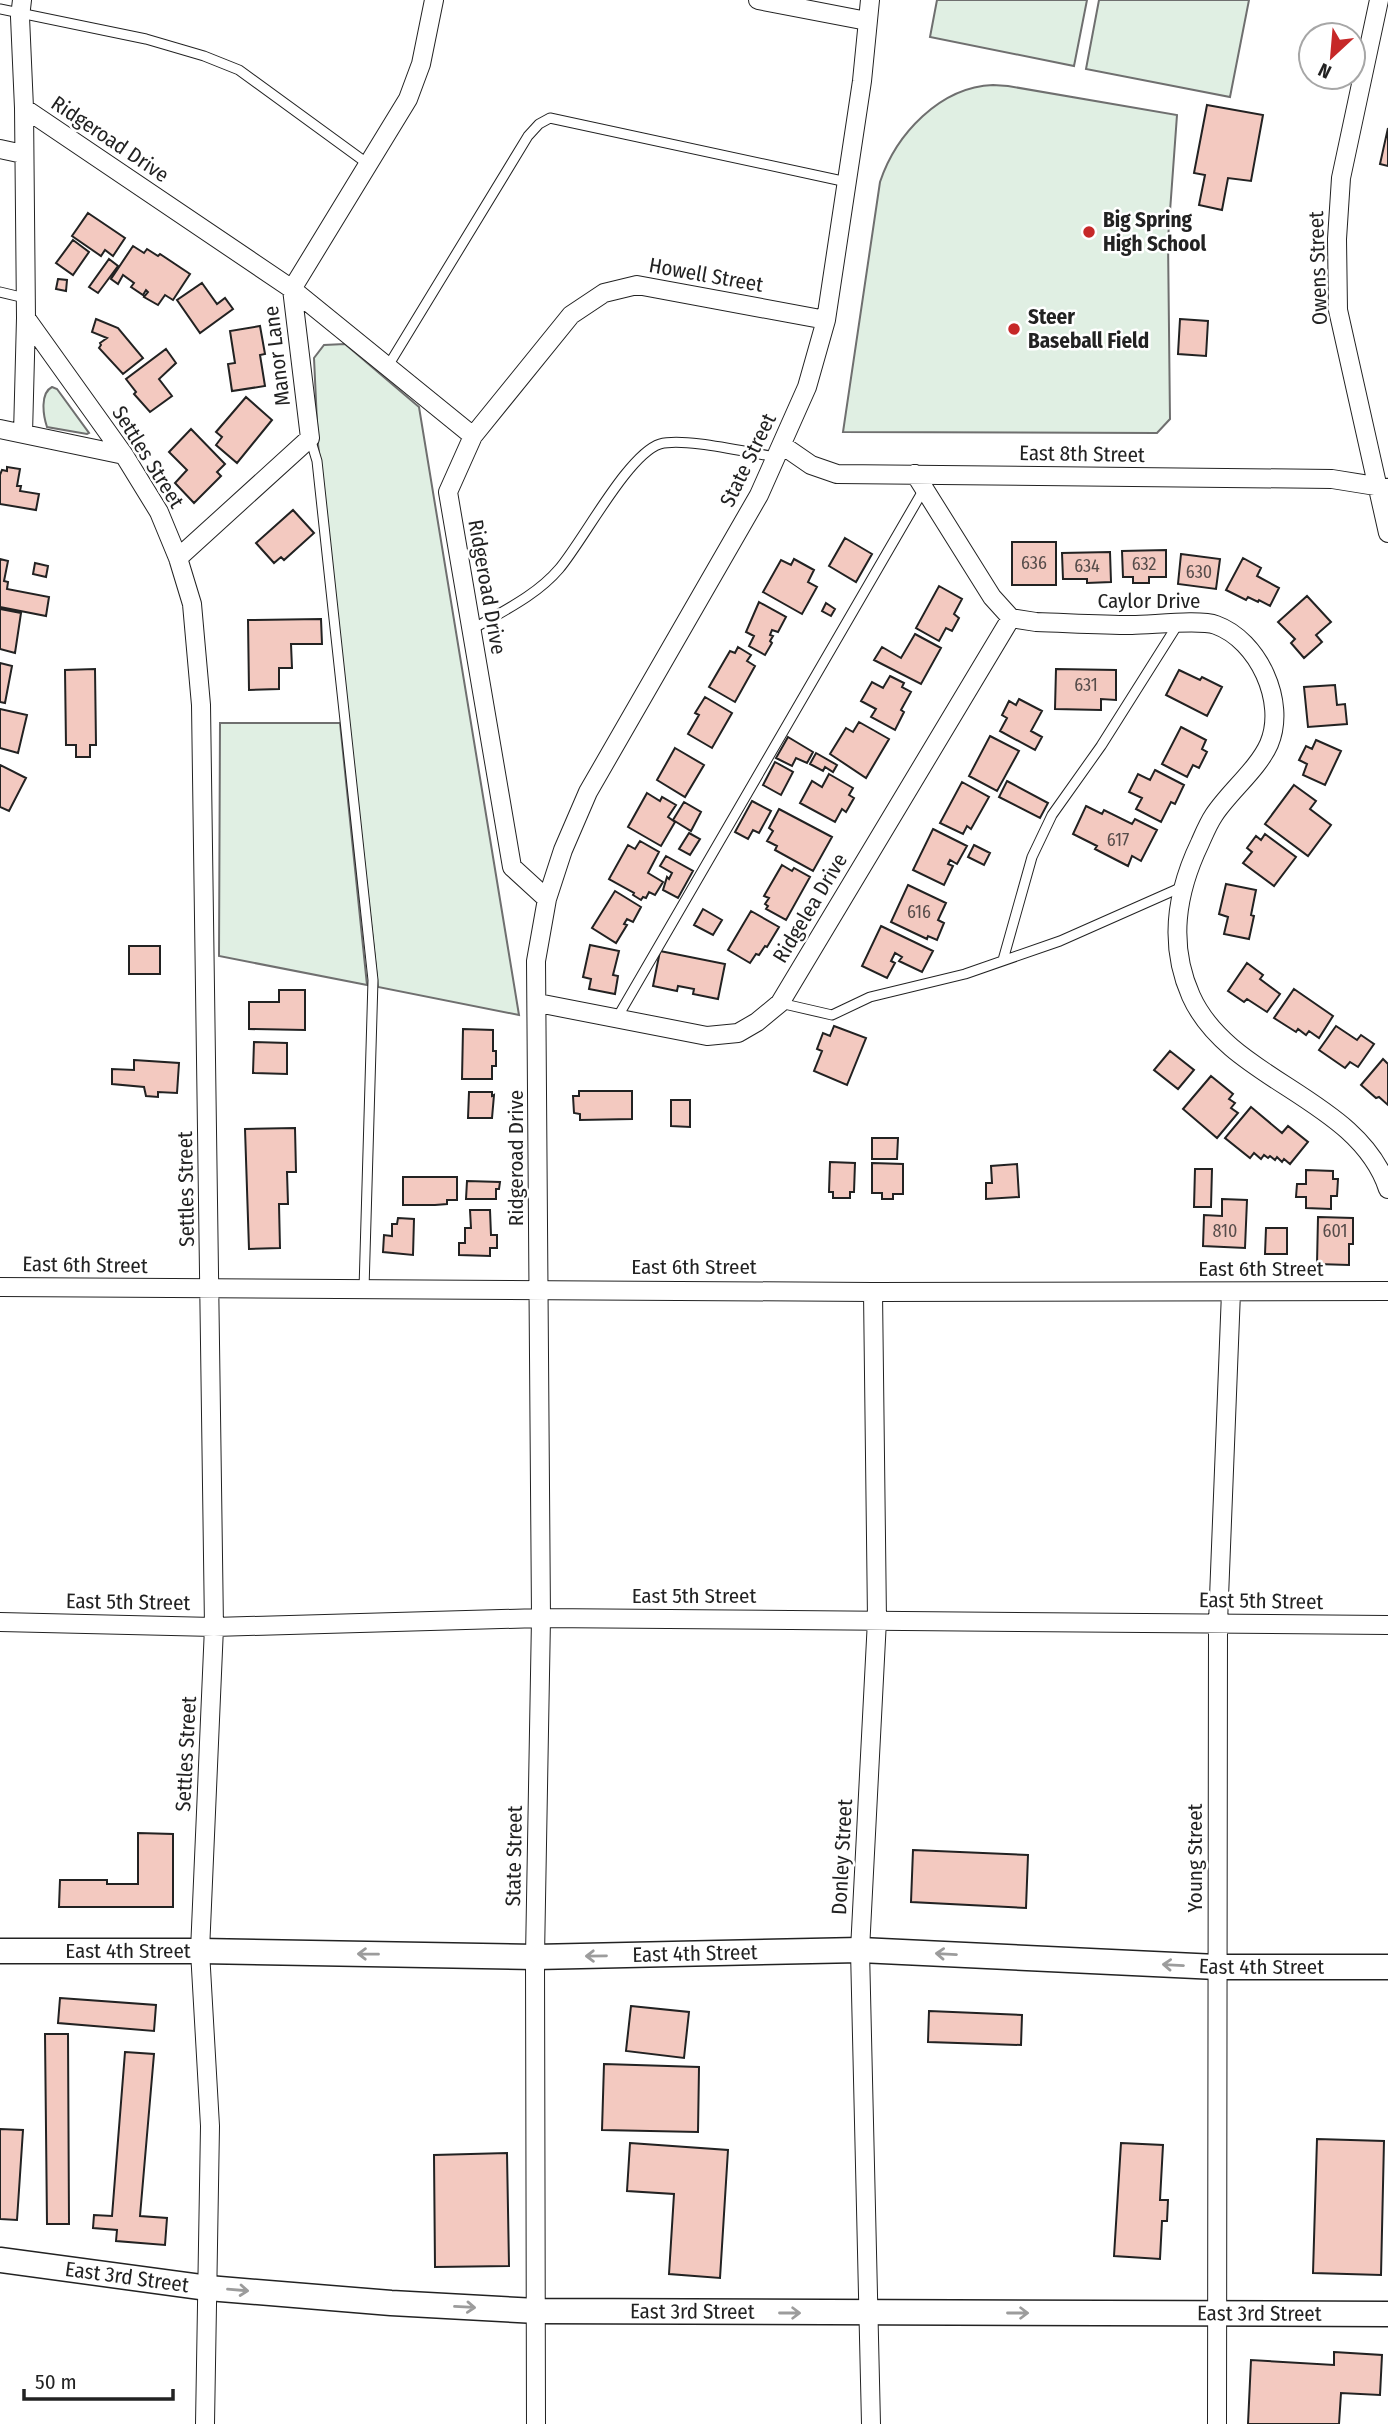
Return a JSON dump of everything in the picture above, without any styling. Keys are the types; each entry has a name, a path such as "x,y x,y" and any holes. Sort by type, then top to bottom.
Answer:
{"main road":[{"name":"East 4th Street","path":"0,1951 200,1951 535,1957 860,1950 1217,1967 1388,1967"},
{"name":"East 3rd Street","path":"0,2260 208,2288 391,2303 537,2311 1388,2314"}],"street":[{"name":"Manor Lane","path":"310,439 292,289 408,99 421,64 434,0"},
{"path":"758,0 867,20"},
{"name":"State Street","path":"547,899 563,850 588,792 759,495 807,387 827,320 862,81 870,0"},
{"name":"Owens Street","path":"1379,0 1340,178 1338,310 1383,487 1388,533"},
{"path":"21,7 26,318 23,434"},
{"name":"Ridgeroad Drive","path":"24,108 292,289 473,436 448,492 512,867 547,899 536,961 540,1289"},
{"path":"0,149 23,154"},
{"name":"Howell Street","path":"473,436 571,315 604,293 637,285 827,320"},
{"name":"Settles Street","path":"26,318 124,455 159,512 178,558 192,604 201,705 214,1627 200,1951 211,2126 205,2424"},
{"path":"0,429 124,455"},
{"path":"178,558 310,439"},
{"name":"East 8th Street","path":"779,451 837,474 919,482 1332,479 1383,487"},
{"path":"919,482 992,597 1011,618"},
{"name":"Caylor Drive","path":"1011,618 1064,623 1215,624 1243,641 1258,661 1273,690 1274,720 1269,744 1214,814 1189,865 1178,901 1175,937 1181,968 1191,997 1207,1024 1238,1053 1333,1117 1383,1173 1388,1189"},
{"name":"Ridgelea Drive","path":"538,1003 707,1036 738,1033 757,1022 780,1003 1011,618"},
{"name":"East 6th Street","path":"0,1287 873,1292 1388,1291"},
{"name":"State Street","path":"536,2424 535,1957 541,1618 540,1289"},
{"name":"Donley Street","path":"871,2424 860,1950 877,1620 873,1292"},
{"name":"Young Street","path":"1217,2424 1218,1623 1231,1292"},
{"name":"East 5th Street","path":"0,1622 214,1627 541,1618 1388,1625"}],"lane":[{"path":"0,9 21,7 146,38 239,70 368,164"},
{"path":"388,366 528,136 539,124 550,118 847,182"},
{"path":"0,292 25,298"},
{"path":"310,439 317,461 373,980 364,1289"},
{"path":"471,630 543,585 560,568 623,478 650,448 676,441 779,451"},
{"path":"617,1018 919,482"},
{"path":"1003,960 1032,857 1052,815 1101,746 1178,623"},
{"path":"780,1003 832,1015 870,997 965,974 1060,941 1182,887"}],"green space":[{"path":"937,0 1087,0 1074,66 930,37"},
{"path":"1099,0 1249,0 1230,97 1086,69"},
{"name":"Steer Baseball Field","path":"993,85 1177,115 1168,239 1170,419 1157,433 843,432 880,182 887,164 909,131 938,104 955,94"},
{"path":"345,344 419,407 519,1015 378,987 318,444 314,358 324,345"},
{"path":"52,387 57,389 89,433 47,427 44,399"},
{"path":"220,723 340,723 367,985 219,956"}],"building":[{"path":"1207,105 1263,115 1251,181 1228,178 1222,210 1199,205 1205,175 1194,173"},
{"path":"1388,128 1388,166 1380,164"},
{"path":"88,213 125,238 113,256 105,250 101,256 72,236"},
{"path":"73,240 89,252 73,275 56,263"},
{"path":"133,246 144,253 147,249 158,256 160,254 190,274 173,300 165,295 158,305 144,297 148,292 146,290 143,295 131,287 134,283 123,275 118,284 111,279"},
{"path":"109,259 118,266 98,293 89,287"},
{"path":"58,279 67,280 66,291 56,289"},
{"path":"202,283 217,304 225,298 233,309 200,333 177,300"},
{"path":"96,319 118,328 143,358 123,374 99,348 100,343 107,338 92,332"},
{"path":"1180,319 1208,321 1206,356 1178,354"},
{"path":"260,326 265,354 260,355 265,386 232,391 228,364 235,363 230,331"},
{"path":"166,349 176,363 159,379 172,396 150,412 134,394 136,392 126,379"},
{"path":"246,397 272,420 237,463 216,445 222,437 216,432"},
{"path":"191,429 225,464 217,472 221,476 194,503 175,483 187,470 169,452"},
{"path":"7,467 20,469 17,486 21,486 20,491 39,494 36,510 0,504 0,475 2,470 7,471"},
{"path":"293,510 314,533 284,560 281,557 274,563 256,543"},
{"path":"845,538 872,554 856,582 829,566"},
{"path":"1012,542 1056,542 1056,585 1012,585"},
{"path":"1166,550 1166,577 1149,577 1149,583 1133,583 1133,577 1123,577 1122,551"},
{"path":"1110,552 1111,582 1087,583 1087,579 1063,579 1062,553"},
{"path":"1181,554 1220,559 1216,589 1178,584"},
{"path":"1243,558 1261,568 1257,576 1279,588 1270,606 1248,597 1246,600 1226,590"},
{"path":"0,559 8,561 4,581 8,582 7,589 49,597 46,616 0,607"},
{"path":"794,559 814,570 808,582 817,587 802,614 763,592 781,560 791,565"},
{"path":"35,563 48,566 46,577 33,574"},
{"path":"939,586 962,599 954,614 959,618 952,631 946,628 939,641 916,628"},
{"path":"1307,596 1331,622 1316,635 1322,642 1304,658 1291,643 1295,639 1278,622"},
{"path":"759,602 786,617 778,632 772,630 772,643 765,655 749,646 754,636 746,632"},
{"path":"826,603 835,609 831,616 822,611"},
{"path":"0,609 21,613 15,653 0,649"},
{"path":"321,619 322,644 291,644 292,668 279,668 279,689 249,690 248,620"},
{"path":"915,634 941,648 921,684 874,660 882,647 901,658"},
{"path":"738,647 751,655 747,661 755,666 735,702 709,687 730,651 735,653"},
{"path":"0,663 12,666 5,703 0,702"},
{"path":"95,669 96,745 90,745 90,757 76,757 76,745 66,745 65,670"},
{"path":"1056,669 1116,670 1116,700 1101,699 1101,710 1055,709"},
{"path":"1179,670 1222,687 1207,716 1166,695"},
{"path":"890,676 904,683 902,687 911,692 901,710 904,712 895,730 871,717 876,709 861,701 872,682 883,688"},
{"path":"1335,685 1337,705 1345,704 1347,724 1308,727 1304,687"},
{"path":"705,697 732,713 712,748 688,734 699,715 695,713"},
{"path":"1019,699 1042,711 1031,731 1042,737 1035,750 1000,731 1007,718 1002,715 1009,701 1016,705"},
{"path":"0,709 27,715 18,753 0,748"},
{"path":"859,722 889,739 866,778 830,754 846,728 853,732"},
{"path":"1181,727 1206,740 1202,749 1207,752 1199,768 1193,765 1187,777 1162,764"},
{"path":"990,736 1019,751 997,791 969,776"},
{"path":"788,737 813,752 807,763 796,758 792,766 776,758"},
{"path":"1316,740 1341,751 1325,785 1303,775 1307,764 1299,760 1306,746 1312,749"},
{"path":"675,748 704,765 685,797 657,780"},
{"path":"816,753 837,765 833,772 825,767 823,771 810,764"},
{"path":"775,762 793,772 781,795 763,785"},
{"path":"0,765 26,778 9,811 0,807"},
{"path":"1155,770 1184,785 1175,804 1171,802 1161,822 1136,809 1142,798 1129,792 1138,774 1150,780"},
{"path":"829,774 853,788 849,795 854,798 846,812 842,809 835,822 800,803 812,781 822,787"},
{"path":"1007,781 1048,803 1040,818 999,797"},
{"path":"962,782 989,797 971,829 967,826 963,834 940,823"},
{"path":"1294,785 1316,801 1310,809 1331,825 1308,856 1265,824"},
{"path":"647,793 660,801 662,797 676,805 668,817 675,822 661,846 628,827"},
{"path":"752,801 771,811 759,833 753,830 748,839 735,832"},
{"path":"684,802 701,812 691,831 673,820"},
{"path":"1086,806 1102,814 1104,810 1132,824 1135,819 1157,830 1141,861 1132,856 1128,866 1073,834"},
{"path":"779,809 832,837 813,871 775,850 777,846 767,841 773,831 769,828"},
{"path":"933,829 967,846 957,864 950,860 948,864 953,866 944,885 913,870"},
{"path":"689,833 700,839 690,855 679,849"},
{"path":"1265,834 1296,857 1274,886 1243,863 1252,852 1247,848 1256,836 1261,840"},
{"path":"640,841 659,852 648,873 663,882 655,895 649,892 646,898 641,900 609,879 628,845 635,849"},
{"path":"974,845 990,853 984,865 968,857"},
{"path":"666,856 693,871 678,898 663,890 667,877 669,879 672,873 660,866"},
{"path":"782,865 810,877 786,920 766,909 768,906 765,904 769,898 764,896"},
{"path":"1226,884 1256,890 1249,939 1224,934 1228,917 1219,914"},
{"path":"908,885 946,903 938,920 944,923 937,940 928,936 927,939 891,922"},
{"path":"615,891 641,907 633,922 627,919 624,924 627,925 616,943 592,928"},
{"path":"703,909 722,920 713,935 694,925"},
{"path":"751,911 779,927 767,947 765,946 759,955 756,954 750,963 728,950"},
{"path":"881,926 933,951 922,972 899,961 902,957 895,953 891,961 895,963 887,978 862,966"},
{"path":"590,945 619,951 613,975 618,976 615,994 589,989 591,979 583,977"},
{"path":"129,946 160,946 160,974 129,974"},
{"path":"660,951 725,964 718,999 693,994 694,989 678,986 677,991 653,986"},
{"path":"1247,963 1263,975 1260,979 1280,994 1267,1012 1228,991"},
{"path":"1294,989 1333,1016 1319,1038 1309,1031 1306,1035 1298,1029 1296,1032 1274,1018"},
{"path":"279,990 305,990 305,1030 249,1029 249,1002 279,1002"},
{"path":"834,1026 866,1038 847,1085 814,1071 822,1051 817,1049 823,1033 830,1036"},
{"path":"1336,1026 1357,1040 1361,1035 1374,1044 1358,1067 1350,1062 1345,1068 1319,1050"},
{"path":"463,1029 493,1030 496,1066 492,1066 492,1079 462,1079"},
{"path":"254,1042 287,1043 287,1074 253,1073"},
{"path":"1170,1051 1194,1070 1178,1089 1154,1070"},
{"path":"1383,1059 1388,1064 1388,1105 1361,1085"},
{"path":"134,1060 179,1063 177,1093 158,1092 158,1097 146,1096 144,1087 112,1084 112,1069 134,1070"},
{"path":"1211,1076 1233,1094 1229,1099 1235,1103 1231,1108 1238,1113 1217,1138 1183,1109"},
{"path":"579,1091 632,1091 632,1119 580,1120 580,1114 574,1113 573,1096 579,1096"},
{"path":"469,1092 492,1092 492,1118 468,1118"},
{"path":"671,1100 690,1100 690,1127 671,1126"},
{"path":"1251,1107 1282,1133 1288,1126 1308,1142 1290,1164 1277,1157 1275,1160 1264,1155 1261,1159 1254,1153 1250,1158 1225,1138"},
{"path":"295,1128 296,1172 287,1172 288,1204 279,1204 280,1248 249,1249 245,1129"},
{"path":"872,1138 898,1138 897,1159 872,1159"},
{"path":"830,1162 855,1163 854,1192 850,1192 850,1198 833,1198 833,1192 829,1192"},
{"path":"872,1163 903,1164 903,1194 893,1194 893,1199 882,1199 882,1193 872,1193"},
{"path":"1017,1164 1019,1197 986,1199 986,1183 992,1183 991,1166"},
{"path":"1195,1169 1212,1169 1211,1207 1194,1207"},
{"path":"1306,1170 1333,1171 1333,1179 1338,1179 1337,1196 1331,1196 1331,1209 1306,1208 1306,1197 1296,1197 1297,1184 1306,1184"},
{"path":"403,1177 457,1177 457,1200 447,1200 447,1204 403,1205"},
{"path":"467,1181 500,1182 499,1189 496,1189 496,1199 466,1199"},
{"path":"1222,1199 1247,1200 1245,1248 1203,1246 1204,1215 1222,1216"},
{"path":"470,1210 490,1210 491,1235 497,1235 497,1248 490,1248 490,1256 459,1255 459,1243 465,1243 465,1228 471,1228"},
{"path":"1318,1217 1353,1218 1353,1244 1349,1244 1349,1265 1317,1264"},
{"path":"398,1218 414,1219 413,1255 383,1252 384,1235 392,1236 392,1224 397,1224"},
{"path":"1266,1228 1287,1228 1287,1254 1265,1254"},
{"path":"138,1833 173,1834 173,1907 59,1907 60,1880 107,1880 107,1884 138,1884"},
{"path":"913,1850 1028,1855 1026,1908 911,1902"},
{"path":"60,1998 156,2005 154,2031 58,2023"},
{"path":"631,2006 689,2012 684,2058 626,2051"},
{"path":"929,2011 1022,2015 1021,2045 928,2042"},
{"path":"45,2034 68,2034 69,2224 47,2224"},
{"path":"125,2052 154,2054 140,2216 167,2218 165,2245 116,2241 117,2230 93,2228 94,2215 112,2216"},
{"path":"604,2064 699,2067 698,2132 602,2130"},
{"path":"0,2129 23,2130 17,2220 0,2219"},
{"path":"1317,2139 1384,2141 1381,2275 1313,2273"},
{"path":"630,2143 728,2150 720,2278 669,2274 674,2194 627,2191"},
{"path":"1121,2143 1163,2145 1160,2200 1168,2200 1167,2221 1162,2221 1160,2259 1114,2256"},
{"path":"507,2153 509,2266 435,2267 434,2155"},
{"path":"1334,2352 1382,2355 1380,2395 1341,2393 1339,2424 1248,2424 1251,2360 1334,2365"}],"place":[{"name":"Big Spring High School","path":"1089,232"},
{"name":"Steer Baseball Field","path":"1014,329"}]}
